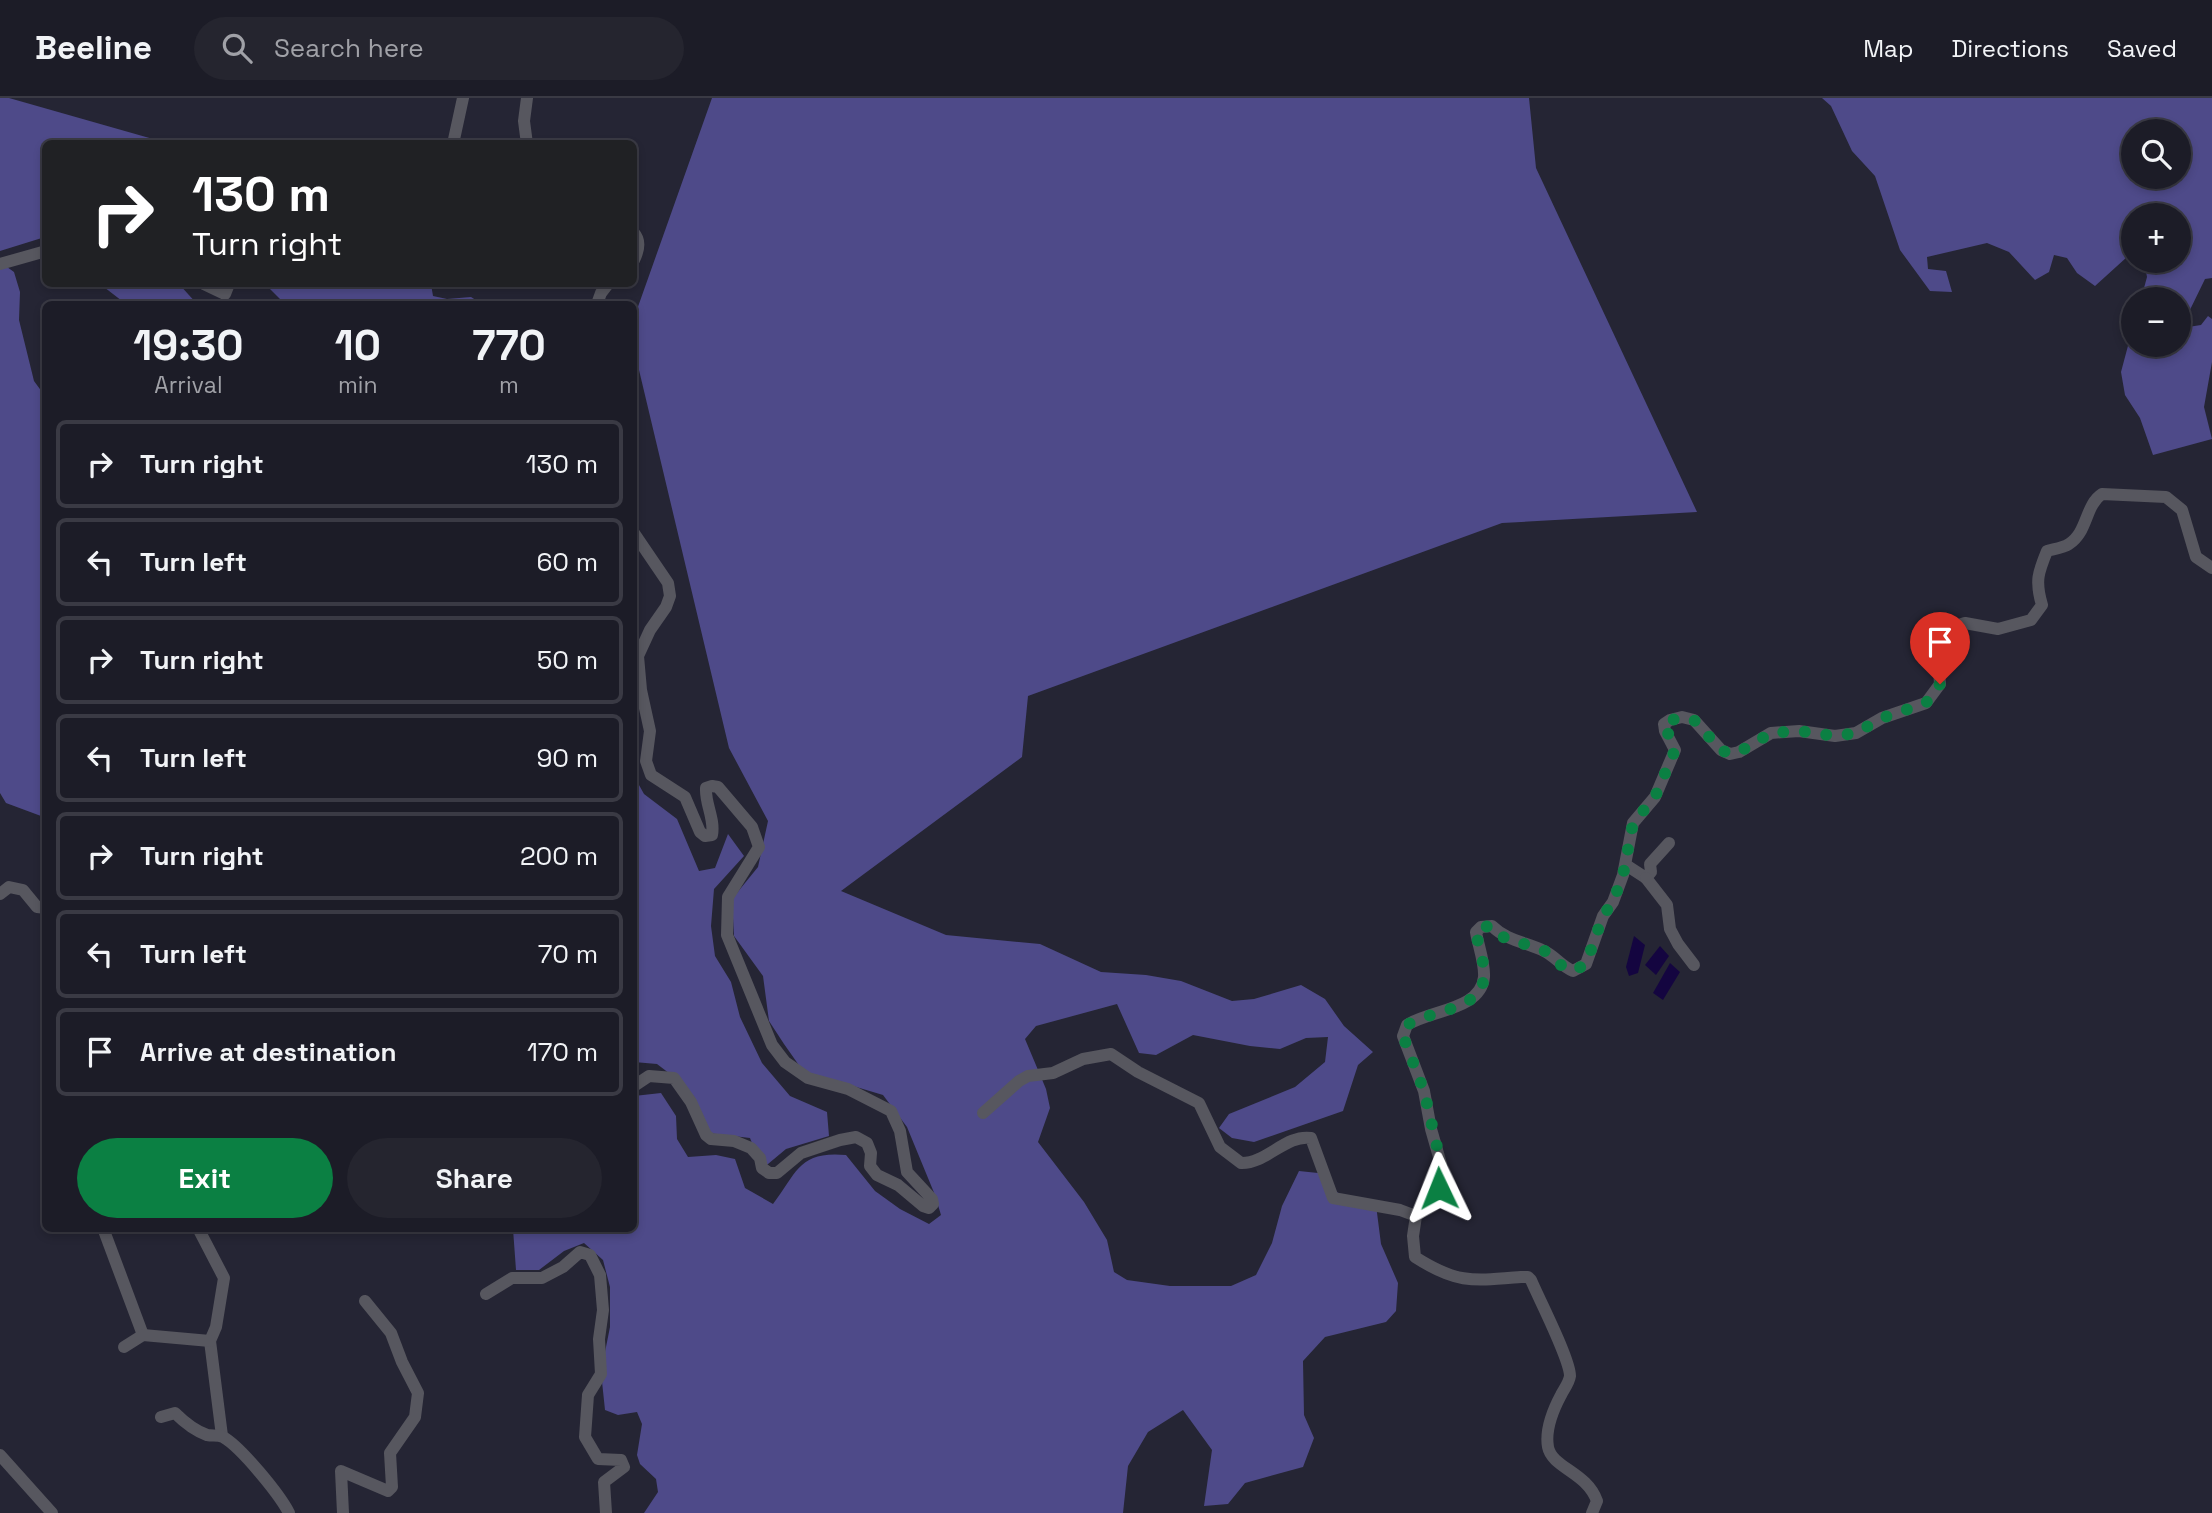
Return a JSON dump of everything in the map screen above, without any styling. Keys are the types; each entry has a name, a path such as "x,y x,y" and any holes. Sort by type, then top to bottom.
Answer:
{"street":[{"path":"454,140 463,98"},
{"path":"526,140 524,121 527,98"},
{"path":"0,264 42,252"},
{"path":"210,287 225,294 228,287"},
{"path":"1592,1513 1597,1501 1594,1492 1572,1470 1555,1461 1548,1445 1550,1421 1570,1378 1565,1358 1531,1280 1521,1277 1474,1281 1439,1272 1415,1257 1413,1236 1416,1216 1431,1204 1439,1188 1441,1164 1424,1091 1403,1036 1407,1025 1438,1011 1462,1006 1477,993 1484,977 1476,932 1481,927 1492,926 1503,937 1545,951 1562,966 1573,971 1586,964 1603,916 1613,902 1626,865 1633,823 1655,797 1675,750 1664,724 1670,720 1694,720 1721,750 1730,754 1739,752 1771,733 1799,731 1835,736 1856,733 1882,718 1926,703 1940,684 1937,642 1946,629 1965,623 1998,629 2031,620 2042,605 2037,588 2038,574 2047,551 2069,544 2087,520 2094,499 2102,494 2165,497 2182,510 2196,556 2212,568"},
{"path":"637,537 668,583 670,596 638,656 641,690 650,731 646,761 651,775 685,797 700,832 705,836 712,835 714,827 706,795 706,788 712,786 718,787 752,827 759,847 728,897 727,935 772,1045 785,1062 808,1078 848,1089 891,1111 900,1130 907,1172 932,1199 933,1204 929,1208 923,1206 898,1185 877,1175 870,1166 871,1153 867,1143 856,1138 840,1140 801,1153 777,1173 769,1173 762,1168 760,1158 751,1148 734,1141 711,1139 706,1135 691,1102 674,1078 649,1076 637,1084"},
{"path":"1646,878 1651,872 1650,864 1668,843"},
{"path":"1626,865 1646,878 1667,905 1671,929 1678,944 1694,965"},
{"path":"0,894 9,887 23,890 37,907 42,908"},
{"path":"983,1113 1028,1076 1053,1073 1083,1059 1111,1054 1138,1072 1199,1103 1220,1147 1241,1163 1253,1163 1288,1144 1305,1137 1311,1138 1333,1198 1400,1210 1416,1216"},
{"path":"104,1232 143,1335"},
{"path":"200,1232 224,1278 216,1327 210,1341 222,1436"},
{"path":"486,1294 512,1279 542,1278 563,1267 580,1252 590,1255 600,1276 603,1310 599,1339 601,1374 588,1395 585,1437 598,1459 621,1460 624,1467 604,1482 607,1513"},
{"path":"342,1513 341,1471 388,1491 392,1487 390,1453 415,1417 418,1393 391,1333 365,1301"},
{"path":"124,1347 143,1335 210,1341"},
{"path":"161,1417 175,1413 206,1434 222,1436 235,1446 275,1492 289,1513"},
{"path":"0,1455 52,1513"}],"shaded area":[{"path":"0,98 9,98 156,140 42,140 42,238 0,251"},
{"path":"712,98 1529,98 1536,168 1697,512 1502,523 1028,696 1022,757 841,891 946,935 1040,944 1101,972 1181,981 1232,1001 1254,999 1301,985 1325,999 1344,1026 1373,1052 1358,1065 1343,1111 1254,1142 1232,1138 1219,1128 1229,1114 1295,1087 1325,1062 1328,1037 1306,1038 1280,1049 1193,1035 1156,1055 1139,1053 1117,1004 1036,1026 1025,1039 1046,1089 1050,1108 1038,1142 1084,1202 1107,1240 1114,1272 1127,1280 1170,1286 1231,1286 1256,1275 1272,1243 1282,1206 1299,1171 1318,1173 1343,1198 1376,1205 1381,1244 1398,1283 1396,1311 1386,1322 1325,1337 1303,1361 1304,1415 1314,1438 1303,1467 1245,1483 1228,1504 1204,1506 1212,1450 1183,1410 1148,1432 1128,1466 1123,1513 644,1513 658,1492 656,1479 640,1464 637,1455 642,1424 637,1412 618,1415 605,1410 601,1372 610,1327 610,1287 603,1260 584,1243 564,1251 539,1270 516,1270 513,1232 637,1232 637,1096 661,1093 676,1116 677,1139 688,1157 716,1155 735,1159 745,1188 773,1204 795,1173 809,1160 818,1156 846,1155 875,1191 900,1209 929,1224 941,1215 907,1127 883,1095 803,1071 769,1021 763,976 734,936 732,899 758,867 768,821 729,748 637,362 637,310"},
{"path":"1822,98 2212,98 2212,278 2205,279 2191,308 2191,287 2144,287 2146,273 2191,273 2191,203 2121,203 2121,262 2095,286 2077,273 2067,258 2054,255 2049,272 2035,280 2009,252 1987,243 1927,257 1928,269 1946,271 1952,292 1930,291 1900,250 1875,176 1852,151 1831,106"},
{"path":"0,262 14,272 20,292 19,320 34,381 42,392 42,815 6,803 0,793"},
{"path":"104,287 182,287 194,301 122,301"},
{"path":"268,287 432,287 433,296 447,299 471,297 477,301 282,301"},
{"path":"2208,316 2212,319 2212,362 2204,407 2212,439 2153,455 2140,418 2125,395 2121,372 2125,357 2191,357 2191,327 2201,325"},
{"path":"637,781 644,794 677,819 699,871 715,868 728,834 744,856 714,889 711,926 715,956 731,982 740,1017 762,1063 790,1096 827,1112 829,1136 786,1149 762,1169 750,1138 699,1132 678,1080 657,1064 637,1062"},
{"path":"1634,936 1645,945 1638,973 1629,976 1626,967"},
{"path":"1660,946 1669,956 1656,975 1645,965"},
{"path":"1670,963 1680,972 1663,1000 1653,993"}],"route":[{"path":"1439,1188 1441,1164 1424,1091 1403,1036 1407,1025 1438,1011 1462,1006 1477,993 1484,977 1476,932 1481,927 1492,926 1503,937 1545,951 1562,966 1573,971 1586,964 1603,916 1613,902 1623,875 1633,823 1655,797 1675,750 1664,724 1682,718 1694,720 1721,750 1730,754 1739,752 1771,733 1799,731 1835,736 1856,733 1882,718 1926,703 1940,684"}]}
